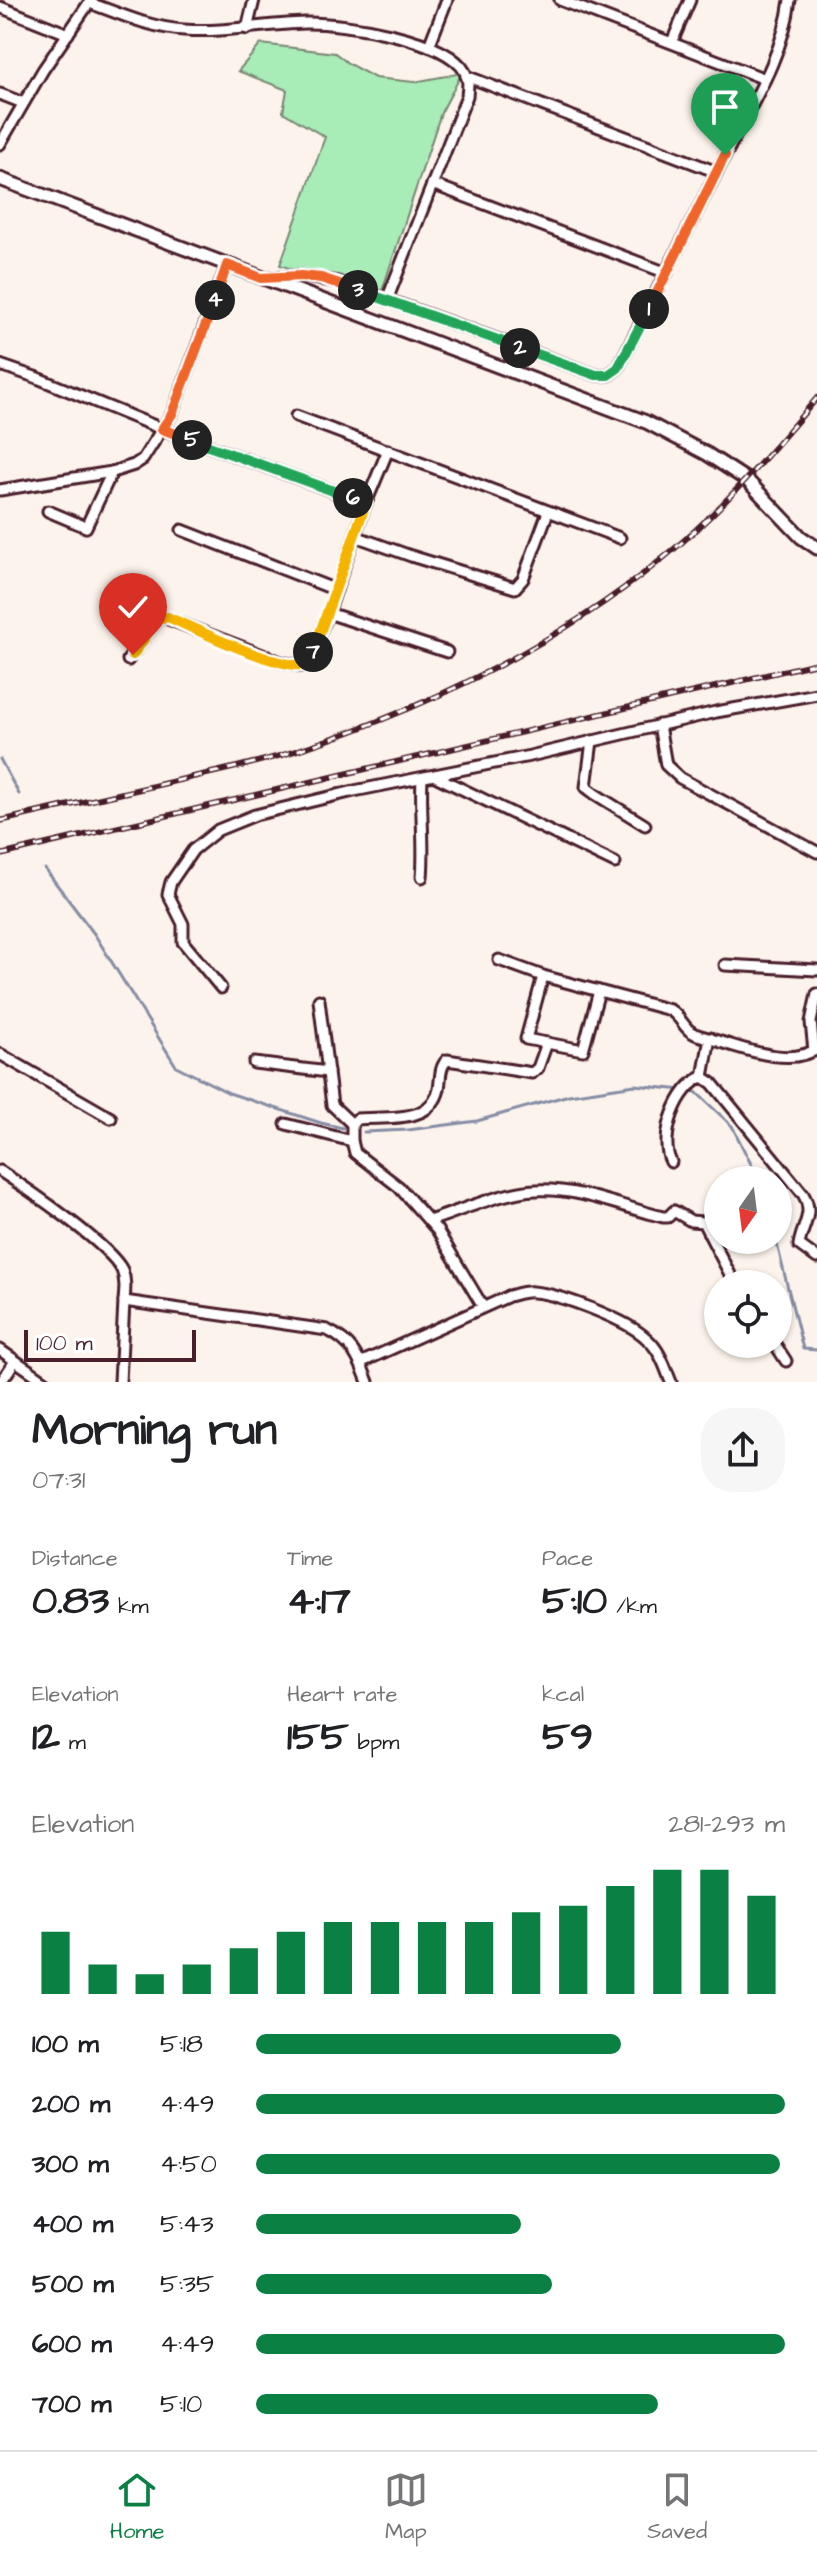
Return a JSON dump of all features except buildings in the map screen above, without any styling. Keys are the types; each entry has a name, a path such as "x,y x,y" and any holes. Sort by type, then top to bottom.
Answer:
{"street":[{"path":"247,29 254,0"},
{"path":"429,46 447,0"},
{"path":"560,0 765,79"},
{"path":"672,42 690,0"},
{"path":"261,278 321,278 596,375 608,375 618,368 749,115 781,37 790,0"},
{"path":"0,144 23,103 91,1 151,25 181,30 219,31 307,23 346,25 429,46 464,69 468,82 467,96 387,300"},
{"path":"0,7 68,34"},
{"path":"466,76 717,172"},
{"path":"0,94 23,103"},
{"path":"0,179 646,422 707,454 747,480 801,537 817,548"},
{"path":"432,184 667,273"},
{"path":"0,490 112,472 143,459 172,414 227,265"},
{"path":"0,365 162,429 366,503"},
{"path":"296,416 620,538"},
{"path":"128,660 157,620 163,617 281,662 301,666 311,658 388,450"},
{"path":"48,511 86,527 112,472"},
{"path":"355,536 515,588 523,579 548,512"},
{"path":"182,530 336,590"},
{"path":"328,613 447,652"},
{"path":"221,988 183,942 183,924 168,898 171,882 193,850 218,830 255,815 659,725 817,694"},
{"path":"659,725 666,765 680,778 817,852"},
{"path":"592,741 586,787 645,825"},
{"path":"434,776 615,863"},
{"path":"422,778 421,812 425,846 422,877"},
{"path":"499,960 543,976 670,1010 690,1033 788,1057 799,1057 815,1050 811,1022 817,994"},
{"path":"725,965 817,970"},
{"path":"543,976 526,1039 583,1050 599,991"},
{"path":"319,1000 332,1105 352,1124"},
{"path":"671,1162 665,1142 677,1105 698,1079 710,1038"},
{"path":"483,1307 429,1221 399,1187 355,1153 352,1124 357,1119 407,1115 428,1108 437,1096 441,1066 447,1060 532,1073 538,1068 547,1043"},
{"path":"0,1054 111,1118"},
{"path":"254,1063 328,1072"},
{"path":"698,1079 712,1083 803,1194 809,1213 799,1245 817,1258"},
{"path":"286,1124 352,1141"},
{"path":"0,1171 62,1215 114,1258 125,1281 120,1382"},
{"path":"429,1221 516,1193 563,1191 663,1217 674,1211 691,1221 701,1221 728,1270"},
{"path":"360,1363 509,1296 534,1292 624,1323 647,1338 659,1353 671,1382"},
{"path":"124,1301 327,1330 350,1345 368,1382"},
{"path":"0,1350 46,1382"},
{"path":"1,1382 15,1361"}],"green space":[{"path":"261,44 335,53 375,78 414,82 462,73 441,113 379,300 280,265 325,137 283,112 287,90 238,71"}],"waterway":[{"path":"0,759 19,794"},
{"path":"45,869 95,935 176,1066 229,1093 343,1128"},
{"path":"364,1132 477,1121 569,1095 635,1085 682,1090"},
{"path":"690,1091 696,1092 732,1126 752,1166"},
{"path":"779,1254 803,1349 817,1350"}],"railway":[{"path":"0,821 289,753 388,717 484,673 576,621 684,541 724,502 817,398"},
{"path":"0,855 817,663"}],"route":[{"path":"133,655 157,620 168,617 250,652 294,666 305,665 311,658 328,613 366,503 162,429 172,414 227,265 261,278 301,276 338,282 596,375 608,375 618,368 725,155"}]}
